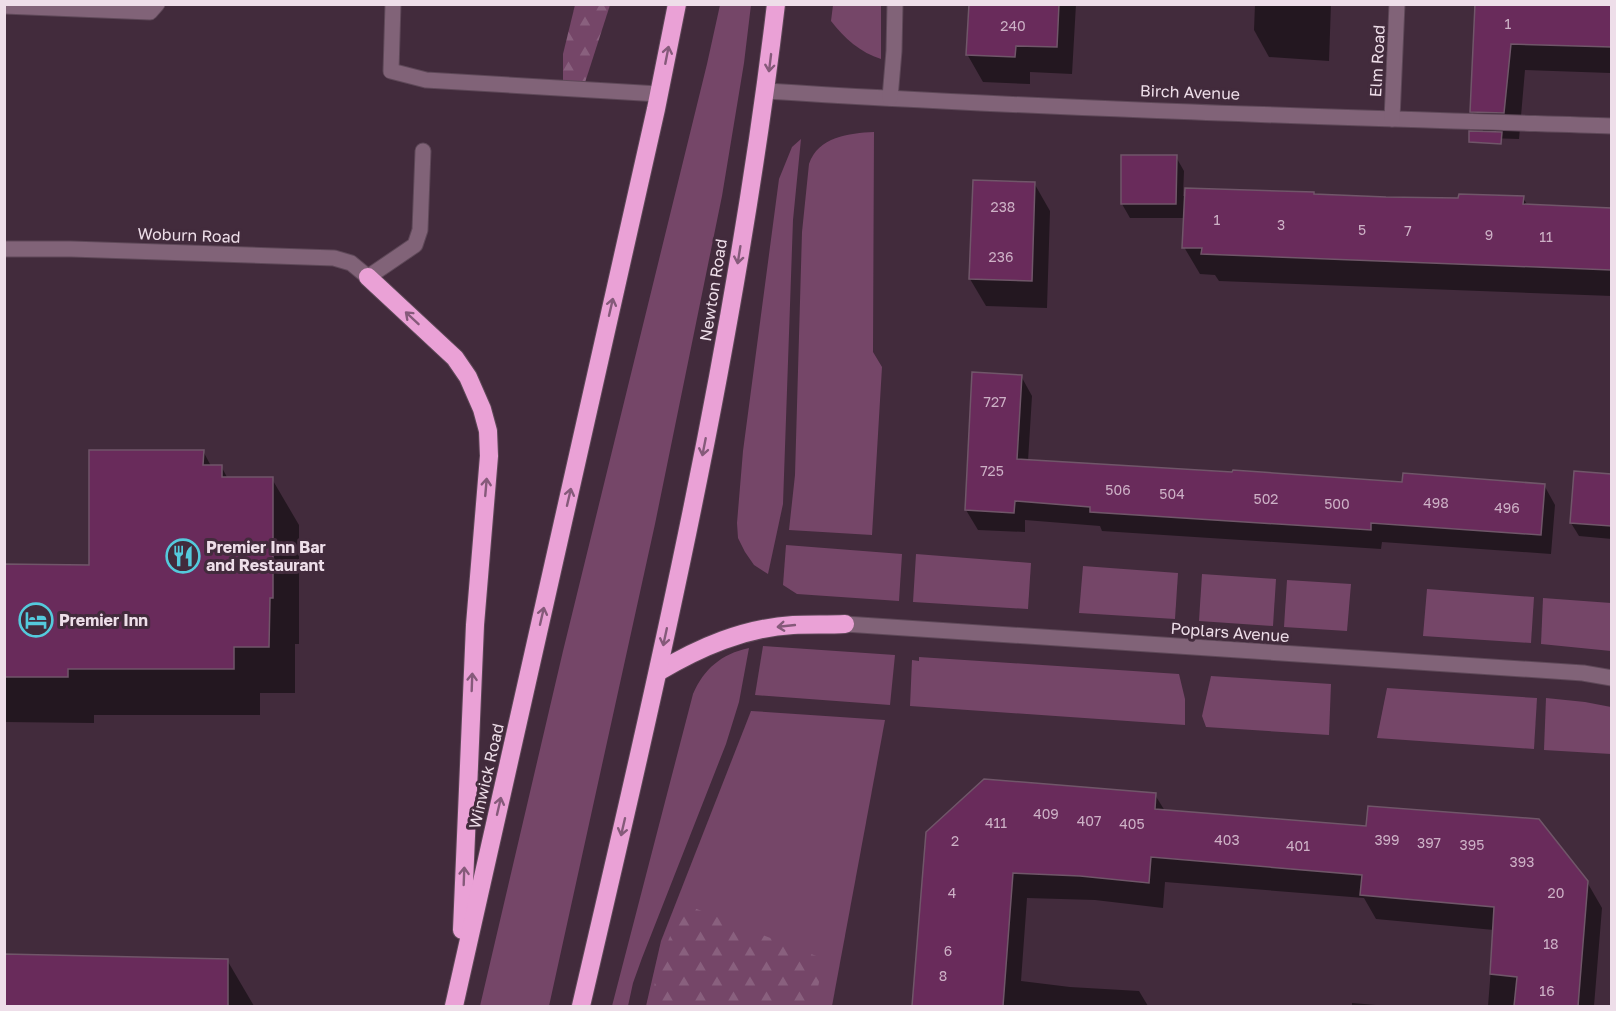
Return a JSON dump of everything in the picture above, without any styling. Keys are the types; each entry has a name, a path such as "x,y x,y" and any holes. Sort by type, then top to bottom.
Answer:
{"highway":[{"path":"659,94 677,4"},
{"name":"Newton Road","path":"658,672 720,367 766,90 777,4"},
{"name":"Winwick Road","path":"454,1006 659,94"},
{"path":"368,277 455,358 468,377 482,409 488,431 489,456 474,637 460,977"},
{"path":"581,1006 658,672 689,653 726,638 792,625 845,624"}],"street":[{"path":"4,6 150,12 157,4"},
{"path":"393,4 391,70 426,80 659,94"},
{"path":"890,98 895,4"},
{"name":"Elm Road","path":"1392,119 1397,4"},
{"name":"Birch Avenue","path":"766,90 890,98 1611,126"},
{"path":"368,277 415,245 420,230 423,151"},
{"name":"Woburn Road","path":"4,249 71,249 334,258 351,263 368,277"},
{"name":"Poplars Avenue","path":"845,624 1583,673 1611,678"}],"green space":[{"path":"575,5 610,5 581,95 563,95 563,54"},
{"path":"720,5 751,5 722,196 655,524 549,1006 480,1006 563,651"},
{"path":"833,5 881,5 881,59 860,49 836,27 831,21"},
{"path":"874,132 873,352 882,367 872,535 789,530 795,475 802,232 809,164 813,155 827,142 845,135"},
{"path":"801,139 793,220 783,504 768,574 754,565 745,552 738,538 737,523 743,451 779,179 792,147"},
{"path":"786,545 902,554 899,601 797,594 783,585"},
{"path":"916,554 1031,563 1028,609 913,602"},
{"path":"1083,566 1178,573 1175,619 1079,613"},
{"path":"1202,574 1276,579 1273,626 1199,621"},
{"path":"1287,580 1351,584 1347,631 1284,627"},
{"path":"1427,589 1534,597 1531,643 1423,636"},
{"path":"1543,598 1611,603 1611,651 1541,644"},
{"path":"763,646 895,655 890,705 755,695"},
{"path":"749,648 739,702 726,744 642,958 628,1006 612,1006 693,694 702,677 715,664 730,654"},
{"path":"919,657 1179,674 1185,699 1185,725 910,706 912,660 919,661"},
{"path":"1211,676 1331,684 1329,735 1206,727 1202,716"},
{"path":"1387,688 1537,698 1534,749 1377,738"},
{"path":"1546,698 1611,707 1611,754 1544,750"},
{"path":"751,711 885,720 832,1006 646,1006 661,941"},
{"path":"684,904 824,959 814,1006 649,1006 662,955"}],"building":[{"path":"969,4 1059,4 1057,47 1016,46 1015,57 966,55"},
{"path":"1475,4 1611,4 1611,47 1511,44 1504,113 1470,112"},
{"path":"1469,131 1502,132 1501,144 1469,142"},
{"path":"1121,155 1177,155 1176,204 1121,204"},
{"path":"973,180 1035,182 1032,281 969,279"},
{"path":"1185,188 1386,197 1458,198 1459,194 1524,196 1523,204 1611,208 1611,270 1201,254 1202,248 1182,248"},
{"path":"972,372 1022,375 1017,459 1232,472 1233,470 1402,482 1403,473 1545,484 1541,535 1371,523 1371,530 1090,512 1090,507 1015,501 1014,513 965,510"},
{"name":"Premier Inn Bar and Restaurant","path":"89,450 204,450 203,465 222,465 222,477 273,477 273,598 270,598 269,647 234,647 234,669 68,669 68,677 4,677 4,564 89,565"},
{"path":"1574,471 1611,474 1611,526 1570,523"},
{"path":"984,779 1156,793 1155,809 1366,826 1368,806 1539,819 1588,881 1578,1006 1514,1006 1517,977 1490,974 1494,907 1360,895 1362,875 1151,857 1149,883 1080,876 1013,873 1003,1006 912,1006 926,832"},
{"path":"4,954 228,959 228,1006 4,1006"}],"place":[{"name":"Premier Inn Bar and Restaurant","path":"183,556"},
{"name":"Premier Inn","path":"36,620"}]}
